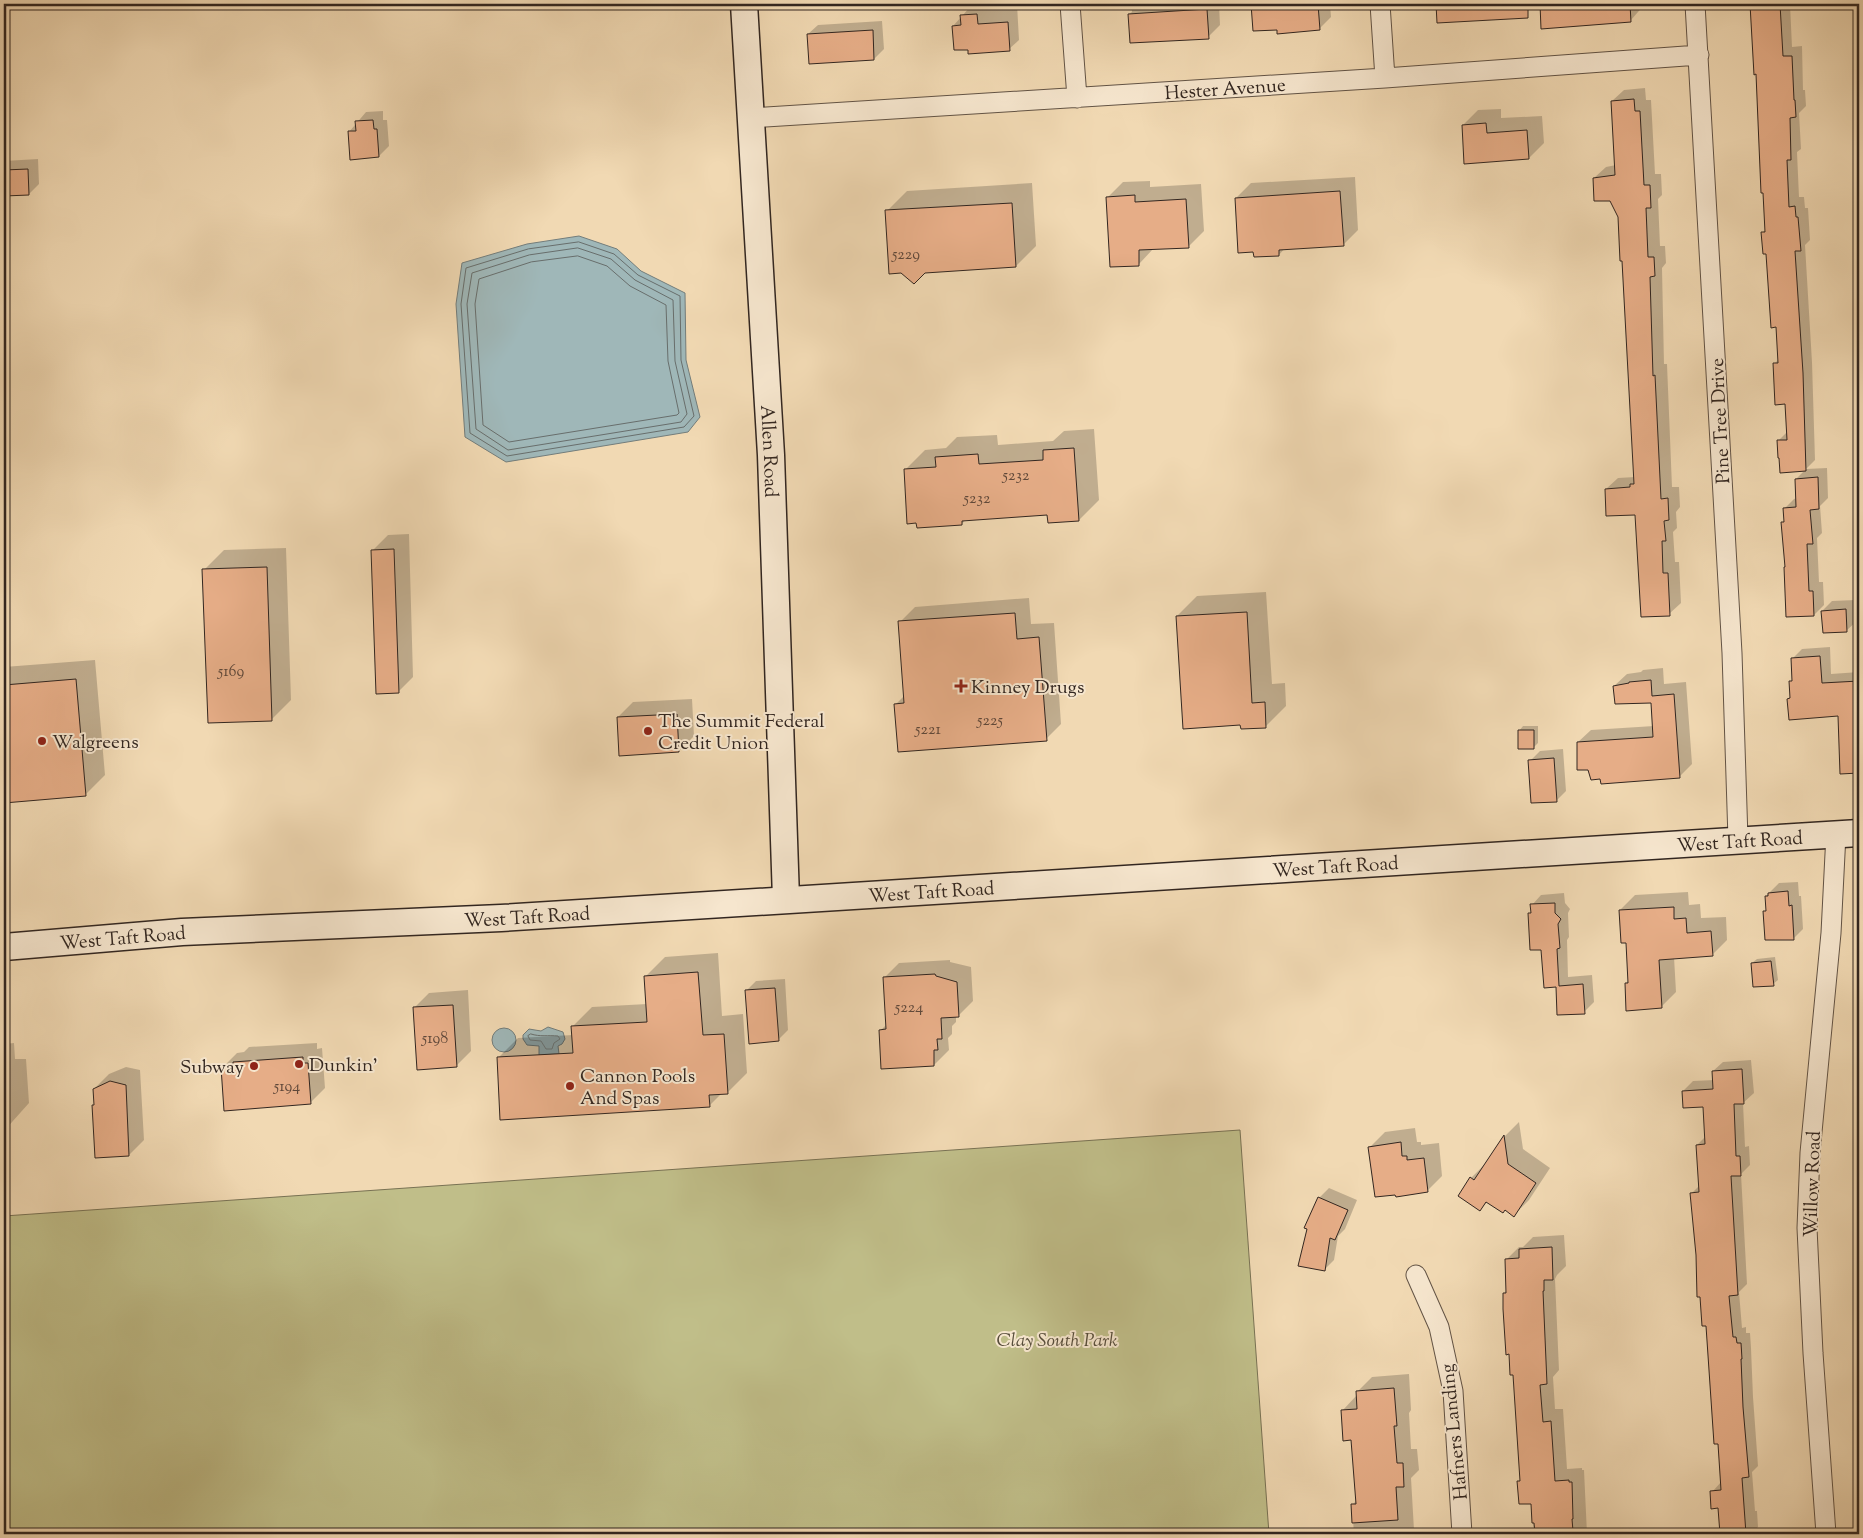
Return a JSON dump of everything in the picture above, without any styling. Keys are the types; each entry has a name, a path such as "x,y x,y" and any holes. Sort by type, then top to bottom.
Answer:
{"main road":[{"name":"Allen Road","path":"744,4 771,455 786,899"},
{"name":"West Taft Road","path":"4,946 182,932 501,918 1738,839 1848,834"}],"street":[{"path":"1070,4 1077,98"},
{"path":"1380,4 1385,78"},
{"name":"Pine Tree Drive","path":"1695,4 1732,653 1738,839"},
{"name":"Hester Avenue","path":"750,118 1385,78 1698,55"},
{"name":"Willow Road","path":"1826,1534 1813,1353 1807,1228 1810,1153 1831,933 1848,834"},
{"name":"Hafners Landing","path":"1416,1275 1439,1327 1453,1391 1462,1534"}],"green space":[{"name":"Clay South Park","path":"1240,1130 1269,1534 4,1534 4,1216"}],"water":[{"path":"579,236 617,249 641,271 685,293 686,360 700,417 688,432 506,462 465,437 456,304 462,263 527,244"},
{"path":"548,1027 563,1032 565,1039 558,1046 559,1054 539,1055 539,1046 527,1045 523,1035 529,1029 541,1031"},
{"path":"504,1028 513,1031 516,1040 513,1049 504,1052 495,1049 492,1040 495,1031"}],"building":[{"path":"1251,4 1318,4 1320,30 1277,34 1277,30 1253,31"},
{"path":"1436,4 1528,4 1528,18 1437,23"},
{"path":"1540,4 1630,4 1631,22 1541,29"},
{"path":"1750,4 1780,4 1783,56 1792,56 1796,117 1790,118 1791,160 1787,160 1789,207 1795,206 1796,217 1798,217 1801,251 1795,251 1803,373 1806,471 1780,473 1778,458 1777,440 1787,440 1785,404 1775,405 1773,363 1778,363 1776,327 1771,328 1766,254 1763,254 1761,232 1765,232"},
{"path":"1207,9 1209,39 1130,43 1128,14"},
{"path":"977,14 978,24 1008,22 1010,51 968,54 968,50 954,50 952,26 961,25 960,15"},
{"path":"873,30 874,60 809,64 807,34"},
{"path":"1634,99 1635,111 1640,111 1644,185 1650,185 1651,208 1646,208 1648,257 1654,257 1655,276 1650,277 1653,376 1655,375 1661,499 1668,498 1669,520 1664,521 1666,541 1662,541 1663,573 1668,573 1670,616 1641,617 1635,515 1606,516 1605,489 1630,487 1630,484 1634,484 1618,217 1610,201 1594,201 1593,178 1615,175 1611,101"},
{"path":"373,120 374,129 377,129 379,157 350,160 348,131 356,131 355,121"},
{"path":"1486,123 1487,133 1527,130 1529,159 1464,164 1462,125"},
{"path":"28,169 29,195 4,196 4,170"},
{"path":"1340,191 1344,246 1279,250 1279,256 1254,257 1253,252 1238,253 1235,198"},
{"path":"1135,195 1135,202 1186,199 1189,248 1139,250 1139,266 1110,267 1106,197"},
{"path":"1012,203 1016,267 925,273 914,284 901,273 889,274 885,210"},
{"path":"1074,448 1079,521 1048,523 1047,515 962,521 962,525 917,528 916,523 907,524 904,469 936,467 935,457 978,454 979,464 1043,460 1043,450"},
{"path":"1818,477 1819,509 1810,510 1813,544 1807,544 1809,591 1813,591 1814,616 1786,617 1785,567 1781,522 1784,522 1783,508 1796,507 1795,479"},
{"path":"394,549 399,693 376,694 371,550"},
{"path":"267,567 272,721 208,723 202,569"},
{"path":"1846,609 1847,632 1823,633 1821,611"},
{"path":"1247,612 1252,703 1265,702 1266,728 1241,729 1240,725 1183,729 1176,616"},
{"path":"1015,613 1017,639 1039,637 1047,741 898,752 894,704 904,703 898,621"},
{"path":"1820,656 1822,683 1859,681 1859,773 1840,774 1838,716 1789,720 1787,699 1790,698 1789,681 1792,681 1791,658"},
{"name":"Walgreens","path":"76,679 86,796 4,803 4,685"},
{"path":"1651,680 1652,696 1674,694 1680,778 1601,784 1600,779 1591,780 1588,770 1577,770 1577,742 1653,737 1651,703 1615,704 1613,686"},
{"path":"677,714 679,752 619,756 617,717"},
{"path":"1518,730 1534,730 1534,749 1518,749"},
{"path":"1554,758 1557,802 1531,803 1528,760"},
{"path":"1788,891 1789,906 1792,905 1794,940 1765,940 1763,911 1766,911 1765,896 1768,896 1768,893"},
{"path":"1555,903 1555,913 1561,919 1558,924 1560,948 1557,949 1559,986 1583,984 1585,1014 1557,1015 1556,987 1544,988 1541,950 1530,950 1528,913 1531,913 1530,904"},
{"path":"1674,907 1674,919 1686,918 1687,933 1711,931 1713,956 1659,960 1662,1008 1626,1011 1625,983 1628,983 1626,943 1621,943 1619,910"},
{"path":"1771,961 1774,986 1753,987 1751,963"},
{"path":"698,972 703,1035 724,1034 728,1094 709,1095 710,1107 500,1120 497,1057 573,1053 571,1026 647,1022 644,976"},
{"path":"935,974 936,976 957,982 959,1017 941,1018 942,1039 937,1039 938,1050 934,1050 934,1066 881,1069 879,1030 886,1029 883,977"},
{"path":"775,988 779,1041 749,1044 745,990"},
{"path":"453,1005 457,1067 417,1070 413,1007"},
{"path":"303,1057 303,1063 308,1063 311,1104 224,1111 221,1067 233,1067 233,1062"},
{"path":"1742,1069 1744,1104 1734,1104 1736,1156 1740,1156 1741,1176 1731,1176 1738,1295 1729,1296 1733,1337 1736,1337 1737,1343 1741,1343 1743,1407 1749,1477 1742,1478 1746,1534 1720,1534 1718,1508 1711,1509 1710,1491 1721,1490 1718,1444 1714,1444 1706,1326 1702,1326 1700,1297 1697,1297 1696,1255 1690,1193 1699,1192 1696,1145 1705,1144 1703,1107 1683,1108 1682,1091 1713,1089 1712,1071"},
{"path":"110,1081 126,1085 129,1156 95,1158 93,1089"},
{"path":"1504,1135 1508,1164 1536,1183 1514,1217 1505,1210 1503,1213 1486,1202 1480,1211 1458,1196 1470,1177 1474,1180"},
{"path":"1401,1142 1402,1156 1407,1156 1407,1160 1424,1158 1428,1192 1396,1197 1395,1195 1375,1197 1368,1147"},
{"path":"1318,1197 1348,1210 1335,1240 1330,1238 1325,1271 1298,1266 1307,1229 1304,1228"},
{"path":"1552,1247 1553,1280 1544,1280 1543,1291 1547,1384 1540,1385 1543,1422 1551,1421 1555,1481 1569,1480 1569,1482 1572,1482 1573,1531 1535,1533 1534,1523 1532,1523 1531,1504 1519,1504 1517,1481 1520,1481 1513,1375 1510,1375 1509,1354 1506,1355 1503,1309 1503,1293 1506,1293 1505,1259 1519,1258 1519,1249"},
{"path":"1394,1388 1397,1426 1394,1426 1397,1463 1403,1463 1404,1487 1396,1487 1398,1520 1352,1523 1351,1504 1356,1504 1351,1440 1343,1441 1341,1410 1357,1409 1356,1391"}],"place":[{"name":"Kinney Drugs","path":"961,686"},
{"name":"The Summit Federal Credit Union","path":"648,731"},
{"name":"Walgreens","path":"42,741"},
{"name":"Dunkin'","path":"299,1064"},
{"name":"Subway","path":"254,1066"},
{"name":"Cannon Pools And Spas","path":"570,1086"}]}
